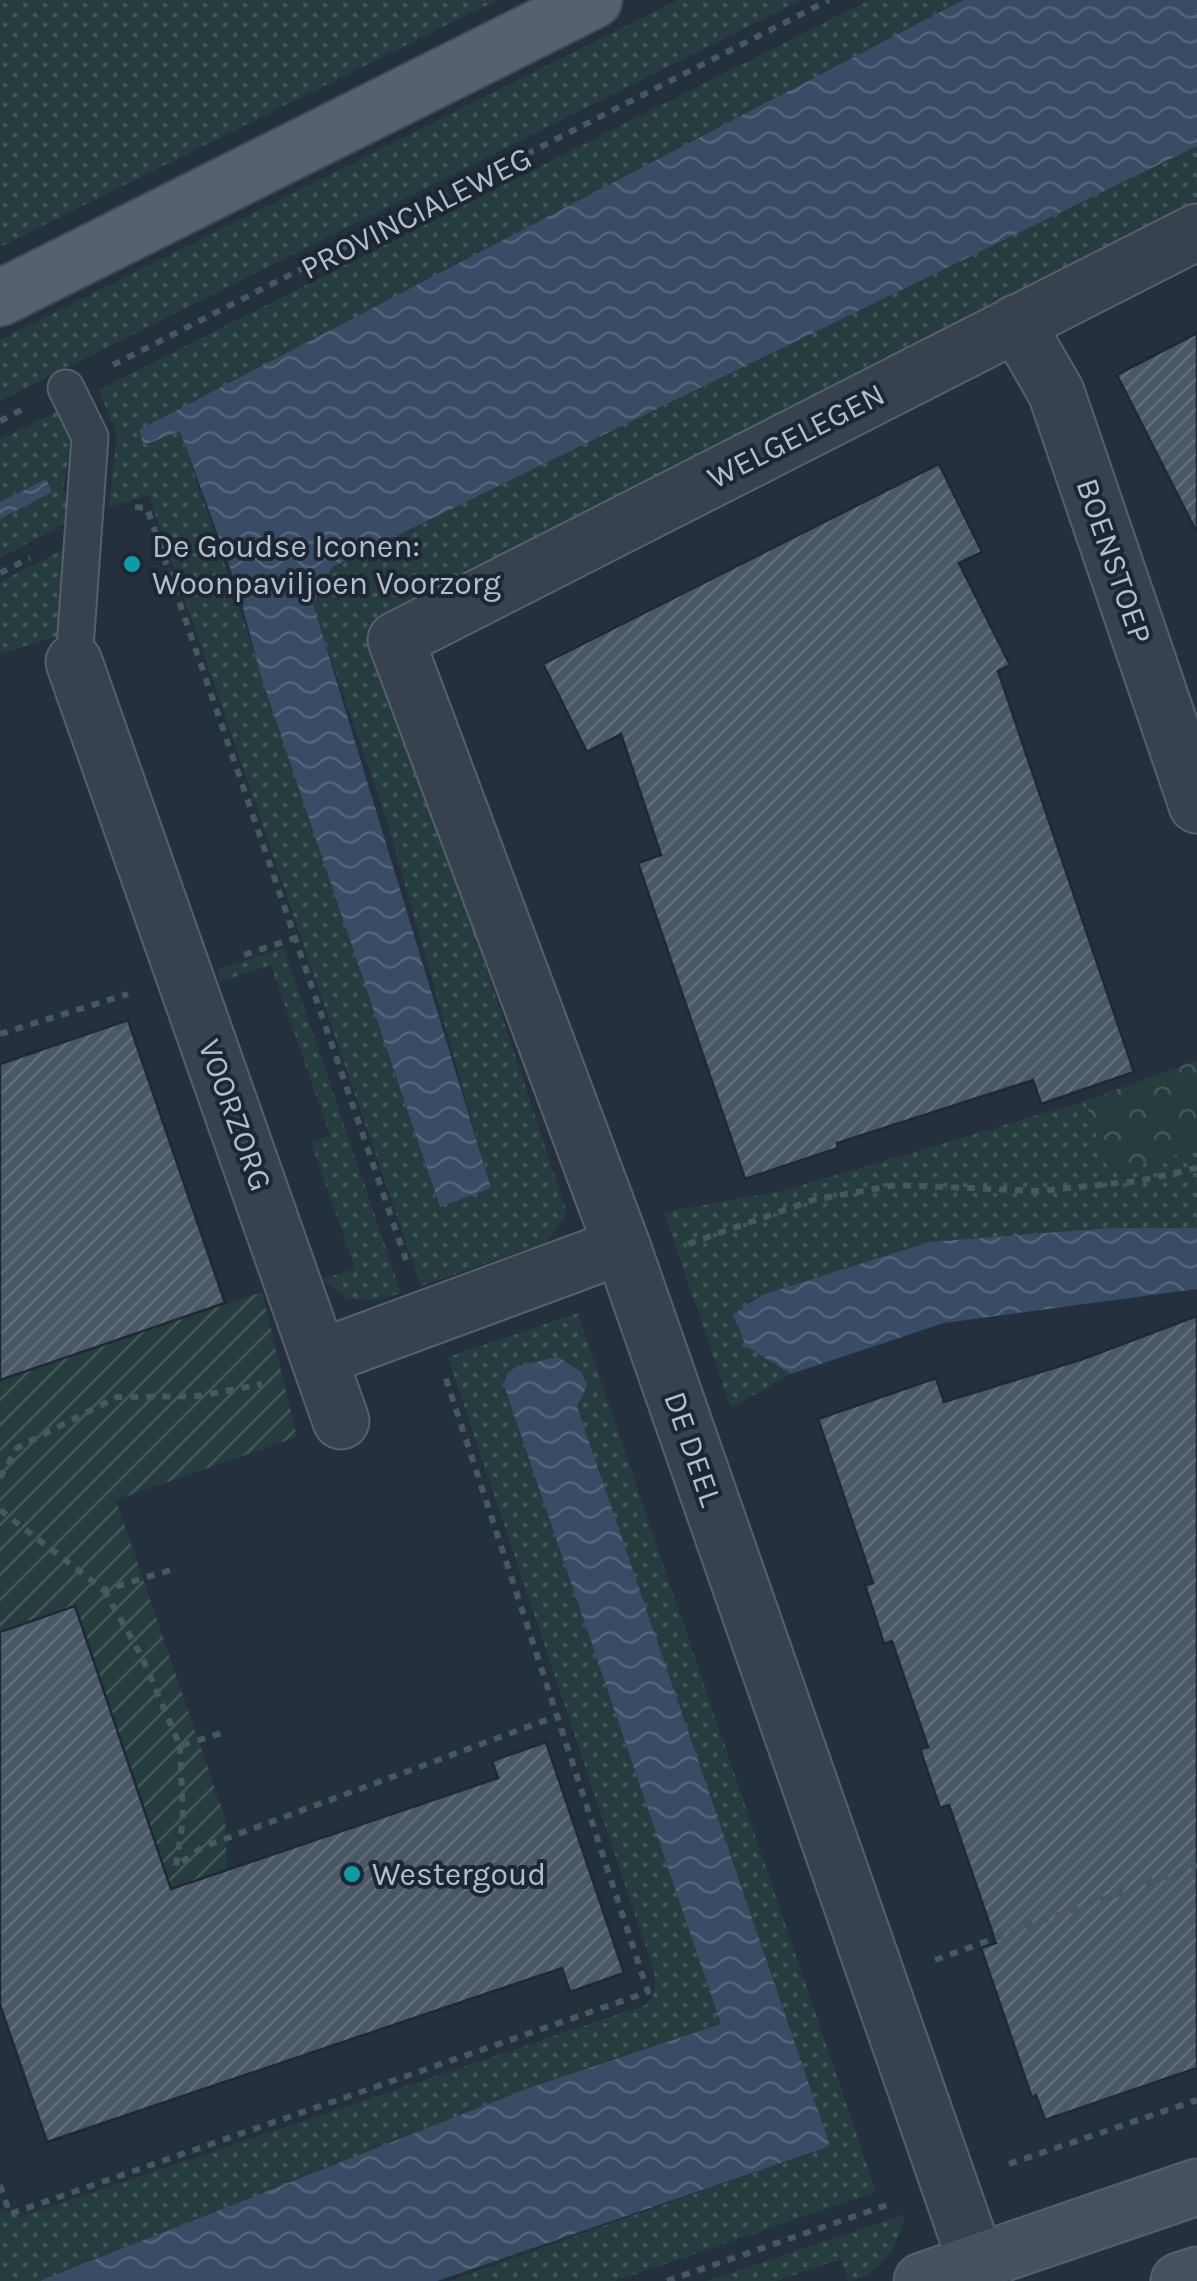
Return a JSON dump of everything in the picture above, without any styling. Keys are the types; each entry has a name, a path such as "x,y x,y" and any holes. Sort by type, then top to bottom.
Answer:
{"main road":[{"path":"0,298 594,0"}],"street":[{"name":"WELGELEGEN","path":"396,640 1197,232"},
{"name":"BOENSTOEP","path":"1016,324 1056,392 1197,805"},
{"name":"DE DEEL","path":"396,640 622,1246 980,2272"},
{"name":"VOORZORG","path":"77,698 134,878 322,1357 340,1421"},
{"path":"322,1357 622,1246"},
{"path":"922,2281 980,2272 1197,2187"},
{"path":"1179,2281 1197,2275"}],"lane":[{"path":"66,388 90,437 77,698"}],"path":[{"name":"PROVINCIALEWEG","path":"0,421 829,0"},
{"path":"622,1246 696,1244 813,1200 896,1185 1039,1191 1139,1181 1197,1168"},
{"path":"0,1478 17,1448 117,1397 200,1396 283,1380 322,1357"},
{"path":"0,1510 104,1590 142,1658 180,1746 183,1820 176,1866 203,1847 558,1716"},
{"path":"104,1590 171,1570"},
{"path":"180,1746 225,1732"},
{"path":"879,1980 1197,1865"},
{"path":"667,2281 1197,2100"}],"green space":[{"path":"0,0 497,0 0,247"},
{"path":"678,0 801,0 0,401 0,340"},
{"path":"869,0 963,0 140,430 145,445 180,431 439,1206 491,1188 387,821 312,605 331,567 1197,146 1197,207 372,623 567,1213 547,1242 421,1286 149,495 109,507 117,434 99,390"},
{"path":"56,412 71,441 63,489 77,517 0,558 0,519 52,491 46,479 0,502 0,440"},
{"path":"76,543 70,632 0,654 0,582"},
{"path":"284,948 401,1293 359,1300 341,1294 323,1279 355,1269 311,1142 330,1135 271,965 219,982 219,969"},
{"path":"1197,1060 1197,1150 1109,1171 1085,1101"},
{"path":"1085,1101 1109,1171 1197,1150 1197,1228 1111,1228 733,1315 746,1346 791,1374 731,1408 664,1212 782,1191"},
{"path":"262,1292 297,1437 116,1500 225,1818 227,1870 171,1889 75,1607 0,1632 0,1361 6,1378"},
{"path":"578,1313 876,2192 615,2281 449,2281 829,2146 577,1407 587,1386 582,1372 558,1357 504,1385 721,2024 40,2281 0,2281 0,2209 20,2217 646,2005 651,1999 655,1982 649,1956 448,1357"},
{"path":"905,2214 887,2256 861,2278 849,2281 841,2259 776,2281 707,2281"}],"water":[{"path":"963,0 1197,0 1197,146 332,567 313,604 491,1188 440,1207 260,673 239,592 180,431 144,445 139,430"},
{"path":"46,479 52,492 0,519 0,502"},
{"path":"1111,1228 1197,1228 1197,1289 944,1323 791,1374 746,1346 733,1315 762,1295 929,1242"},
{"path":"558,1357 582,1372 587,1386 577,1407 830,2146 437,2281 40,2281 529,2088 721,2024 504,1385 507,1373 518,1366"}],"building":[{"path":"1197,333 1197,533 1117,375"},
{"path":"939,464 982,552 959,563 1010,665 998,671 1134,1072 1041,1104 1033,1080 837,1143 838,1148 745,1179 638,863 661,855 621,734 587,752 543,664"},
{"path":"128,1020 225,1303 0,1380 0,1064"},
{"path":"1197,1316 1197,2068 1045,2120 1036,2095 1032,2098 981,1948 996,1943 949,1805 940,1808 920,1749 928,1747 892,1641 884,1644 865,1585 873,1583 818,1419 936,1378 944,1402 1083,1359"},
{"name":"Westergoud","path":"75,1606 171,1889 498,1778 492,1761 546,1742 624,1973 570,1992 562,1968 47,2142 0,2005 0,1632"}],"place":[{"name":"De Goudse Iconen: Woonpaviljoen Voorzorg","path":"132,564"},
{"name":"Westergoud","path":"352,1874"}]}
